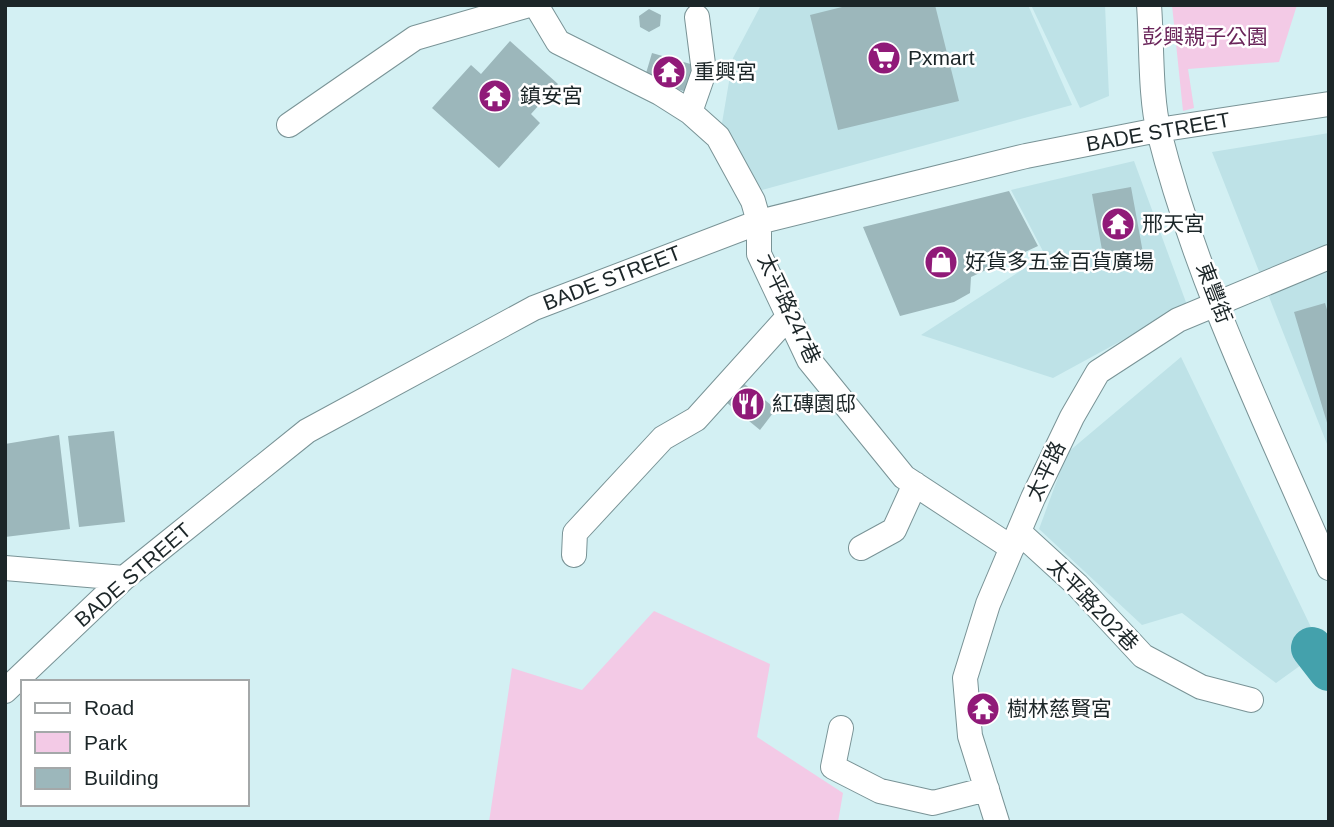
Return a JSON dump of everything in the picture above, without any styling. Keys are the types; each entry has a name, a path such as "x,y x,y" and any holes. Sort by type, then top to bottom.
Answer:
{"street":[{"path":"289,125 415,38 529,5"},
{"name":"太平路247巷","path":"536,5 558,42 690,111 718,137 753,201 759,222 759,254 809,360 904,477 1015,540"},
{"name":"東豐街","path":"1149,5 1158,130 1217,303 1329,568"},
{"path":"690,111 704,72 697,17"},
{"name":"BADE STREET","path":"5,691 124,578 307,431 534,308 759,222 1026,156 1158,130 1329,104"},
{"name":"太平路","path":"997,822 970,736 965,678 988,604 1015,540 1072,417 1098,372 1178,320 1329,257"},
{"path":"573,555 575,533 663,438 696,419 788,317"},
{"path":"861,548 894,530 915,484"},
{"name":"太平路202巷","path":"1015,540 1077,585 1143,656 1201,687 1251,700"},
{"path":"5,569 124,578"},
{"path":"841,727 833,767 880,791 933,803 987,789"}],"shaded area":[{"path":"761,5 1028,5 1072,105 762,190 722,123 733,58"},
{"path":"1031,5 1105,5 1109,96 1080,108"},
{"path":"1329,133 1329,449 1212,152"},
{"path":"1134,161 1187,305 1053,378 921,335 1045,255 1011,190"},
{"path":"1181,357 1322,650 1276,683 1182,613 1142,625 1039,529 1067,453"}],"green space":[{"name":"彭興親子公園","path":"1172,5 1297,5 1279,62 1188,69 1194,108 1183,111"},
{"path":"654,611 770,664 757,737 843,793 838,822 489,822 512,668 582,690"}],"building":[{"name":"Pxmart","path":"850,5 935,5 959,101 838,130 810,15"},
{"path":"649,9 661,15 660,26 649,32 640,27 639,16"},
{"name":"鎮安宮","path":"510,41 558,84 531,114 540,123 499,168 432,108 471,65 481,74"},
{"name":"重興宮","path":"652,53 694,65 687,92 644,80"},
{"name":"邢天宮","path":"1131,187 1143,253 1104,261 1092,194"},
{"name":"好貨多五金百貨廣場","path":"1009,191 1038,246 971,277 970,293 954,302 900,316 863,227"},
{"path":"1325,303 1329,316 1328,426 1294,312"},
{"name":"紅磚園邸","path":"737,378 776,409 760,430 721,398"},
{"path":"114,431 125,522 79,527 68,436"},
{"path":"59,435 70,529 5,537 5,444"}],"waterway":[{"path":"1312,648 1329,670"}],"place":[{"name":"Pxmart","path":"884,58"},
{"name":"重興宮","path":"669,72"},
{"name":"鎮安宮","path":"495,96"},
{"name":"邢天宮","path":"1118,224"},
{"name":"好貨多五金百貨廣場","path":"941,262"},
{"name":"紅磚園邸","path":"748,404"},
{"name":"樹林慈賢宮","path":"983,709"}]}
